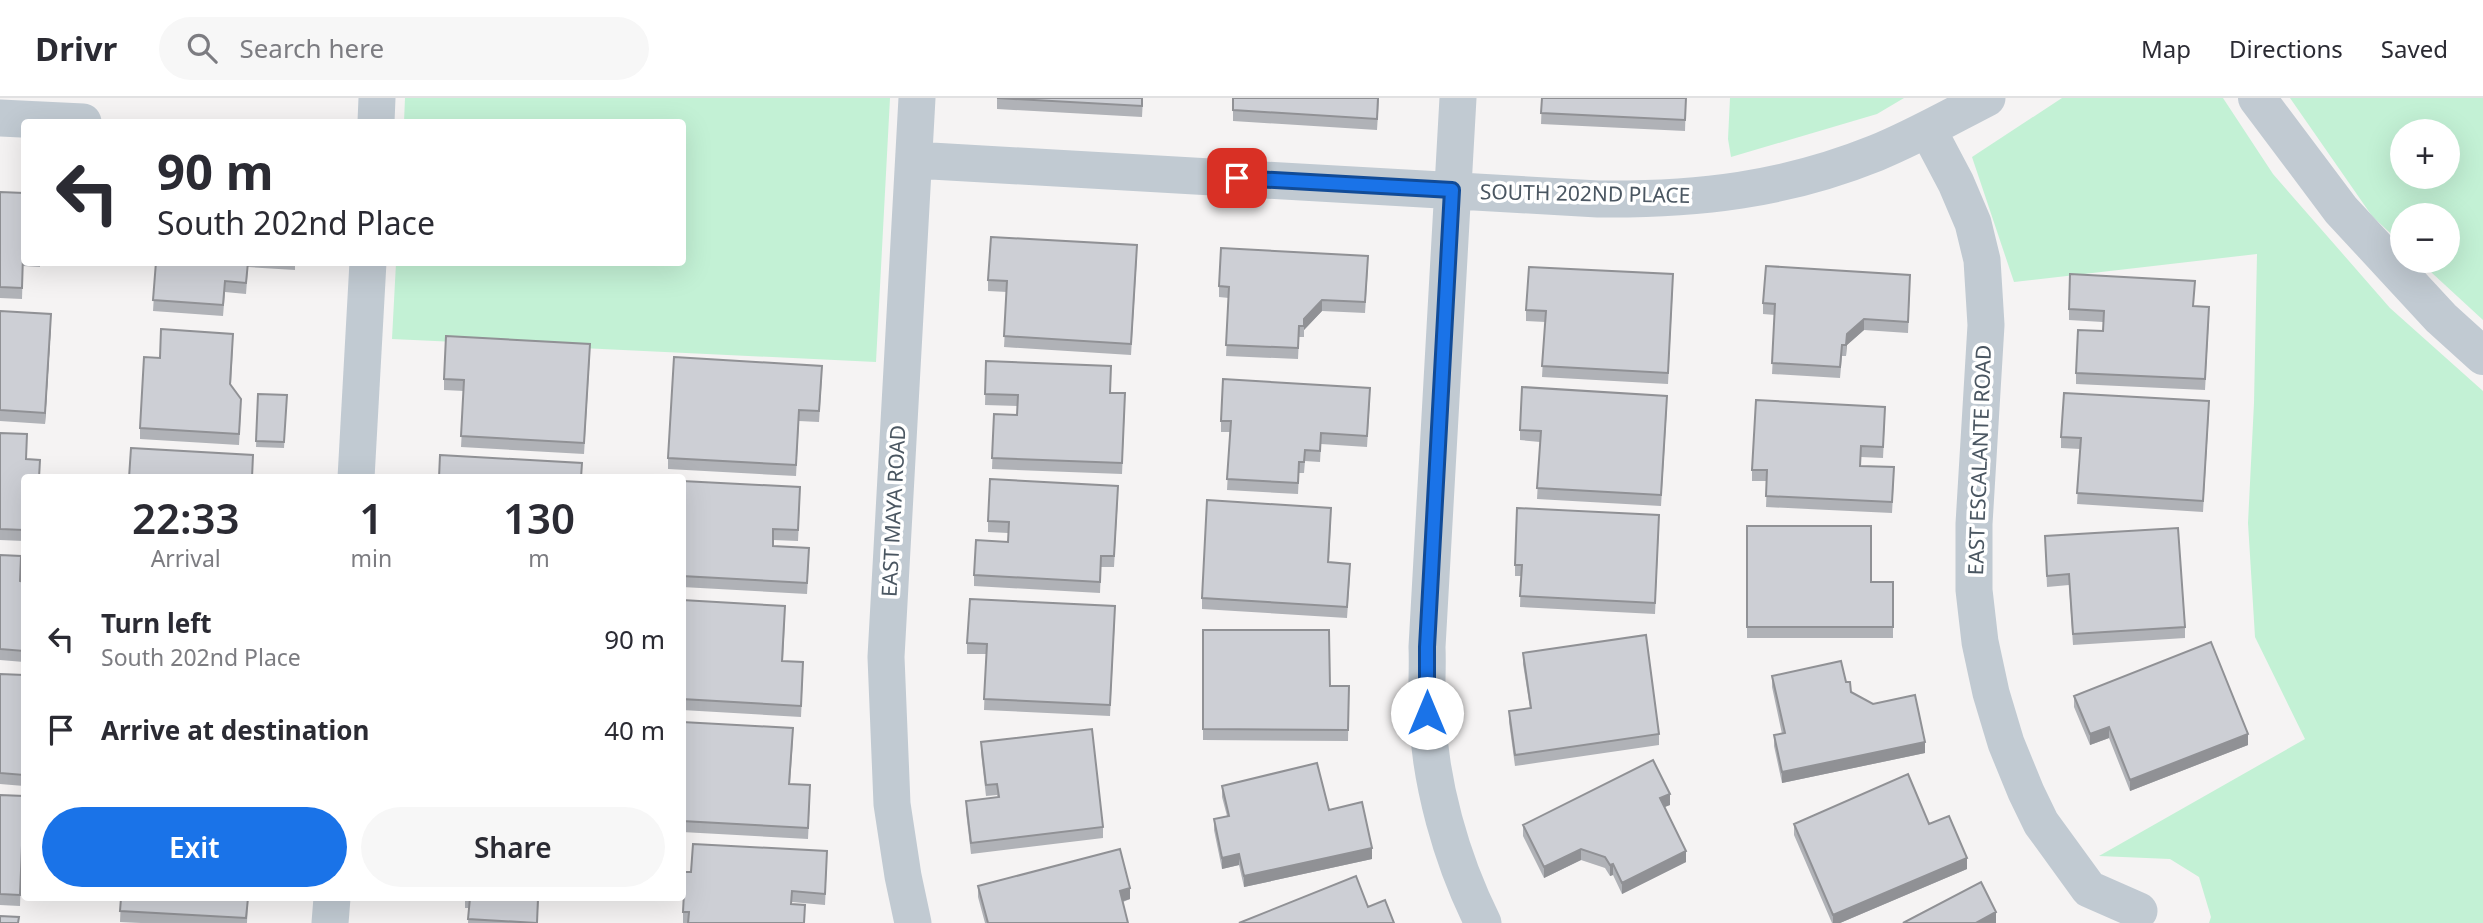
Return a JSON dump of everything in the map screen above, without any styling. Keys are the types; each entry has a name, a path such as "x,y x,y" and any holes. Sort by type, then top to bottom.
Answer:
{"street":[{"path":"376,119 377,98"},
{"name":"EAST MAYA ROAD","path":"913,923 892,804 886,657 918,98"},
{"path":"1458,98 1427,647 1427,713 1433,766 1444,817 1458,867 1483,923"},
{"name":"SOUTH 202ND PLACE","path":"914,160 1598,199 1655,199 1712,195 1769,186 1823,172 1928,130 1987,98"},
{"path":"2257,98 2341,210 2441,318 2483,356"},
{"path":"0,118 21,119"},
{"name":"EAST ESCALANTE ROAD","path":"1928,130 1968,212 1982,260 1986,325 1974,524 1974,590 1980,642 1991,694 2025,792 2042,823 2089,889 2139,911"},
{"path":"356,474 368,266"},
{"path":"330,923 331,901"}],"green space":[{"path":"405,98 890,98 876,362 392,339 396,266 686,266 686,119 404,119"},
{"path":"1730,98 1904,98 1877,114 1731,157 1728,139"},
{"path":"2062,98 2223,98 2273,174 2390,308 2483,391 2483,923 2209,923 2211,917 2199,877 2170,859 2099,856 2305,739 2255,637 2248,523 2257,254 2014,282 1972,157"},
{"path":"2290,98 2483,98 2483,320 2432,273 2460,273 2460,203 2390,203 2390,233 2372,216"}],"building":[{"path":"997,98 1142,98 1142,106"},
{"path":"1233,98 1378,98 1377,119 1233,110"},
{"path":"1542,98 1686,98 1685,120 1541,113"},
{"path":"0,192 21,193 22,288 0,287"},
{"path":"991,237 1137,245 1131,344 1004,336 1007,281 988,280"},
{"path":"1221,248 1368,256 1365,302 1322,300 1304,319 1304,326 1299,326 1298,348 1226,345 1229,287 1219,286"},
{"path":"156,266 248,266 246,283 225,281 223,305 153,300"},
{"path":"1766,266 1910,275 1908,322 1864,319 1847,334 1846,345 1842,345 1840,367 1772,363 1775,304 1763,303"},
{"path":"1529,267 1673,274 1668,373 1542,366 1546,311 1526,310"},
{"path":"2070,274 2195,281 2193,306 2209,307 2205,379 2076,373 2078,330 2103,331 2104,311 2069,309"},
{"path":"0,311 51,314 45,413 0,410"},
{"path":"161,329 233,334 230,384 241,399 239,434 140,428 144,357 160,358"},
{"path":"446,336 590,344 584,443 461,436 464,380 444,379"},
{"path":"674,357 822,366 819,411 799,410 796,465 668,458"},
{"path":"986,361 1111,366 1110,393 1125,393 1122,463 992,458 994,414 1017,415 1018,395 985,394"},
{"path":"1223,379 1370,388 1367,436 1321,433 1320,451 1305,450 1304,462 1299,462 1298,483 1227,479 1231,421 1221,421"},
{"path":"1522,387 1667,396 1661,495 1537,488 1541,431 1520,430"},
{"path":"2064,393 2209,401 2203,501 2077,493 2081,438 2061,437"},
{"path":"258,394 287,395 284,442 256,441"},
{"path":"1756,400 1885,407 1883,447 1861,446 1860,466 1894,467 1892,502 1766,496 1767,470 1752,470"},
{"path":"0,433 27,434 26,459 40,460 39,474 21,474 21,530 0,529"},
{"path":"131,448 253,455 252,474 129,474"},
{"path":"440,455 582,463 581,474 439,474"},
{"path":"990,479 1118,486 1114,556 1101,556 1100,582 974,575 976,540 1008,542 1009,522 988,521"},
{"path":"686,481 800,487 798,530 773,529 773,546 809,548 807,583 686,576"},
{"path":"1207,500 1331,508 1328,562 1350,564 1347,607 1202,598"},
{"path":"1517,508 1659,515 1655,603 1520,596 1522,565 1515,565"},
{"path":"1747,526 1871,526 1871,582 1893,582 1893,627 1747,627"},
{"path":"2178,528 2185,627 2073,634 2069,574 2047,576 2045,536"},
{"path":"0,555 21,556 21,651 0,649"},
{"path":"970,599 1115,606 1110,705 984,699 987,644 967,643"},
{"path":"686,600 785,606 782,661 803,662 801,706 686,699"},
{"path":"1203,630 1329,630 1330,686 1349,686 1348,730 1203,729"},
{"path":"1646,635 1659,734 1515,755 1509,711 1531,708 1523,653"},
{"path":"2211,642 2248,734 2130,780 2109,727 2090,734 2074,696"},
{"path":"1841,661 1846,682 1850,682 1851,692 1873,704 1915,695 1925,742 1782,772 1774,735 1785,733 1772,676"},
{"path":"0,674 21,675 21,775 0,773"},
{"path":"686,722 793,728 789,784 810,785 808,828 686,821"},
{"path":"1092,729 1103,827 971,843 966,801 999,797 997,784 986,785 981,742"},
{"path":"1653,760 1670,794 1660,798 1686,851 1622,883 1613,864 1610,865 1605,857 1581,849 1544,867 1523,825"},
{"path":"1317,763 1329,810 1362,802 1372,848 1244,876 1239,854 1222,858 1214,819 1229,816 1222,786"},
{"path":"1908,774 1929,824 1949,816 1967,858 1833,915 1794,824"},
{"path":"0,795 21,796 20,895 0,894"},
{"path":"693,844 827,851 825,894 792,891 791,904 805,905 804,923 688,923 689,912 683,912 684,901 686,901 686,872 691,872"},
{"path":"1120,849 1130,888 1120,891 1128,923 988,923 978,886"},
{"path":"1356,876 1368,907 1385,900 1394,923 1239,923"},
{"path":"1981,882 1996,912 1976,923 1903,923"},
{"path":"121,901 248,901 246,918 120,911"},
{"path":"470,901 538,901 537,923 468,919"},
{"path":"0,916 19,917 18,923 0,923"}],"route":[{"path":"1237,178 1452,190 1427,647 1427,713"}]}
